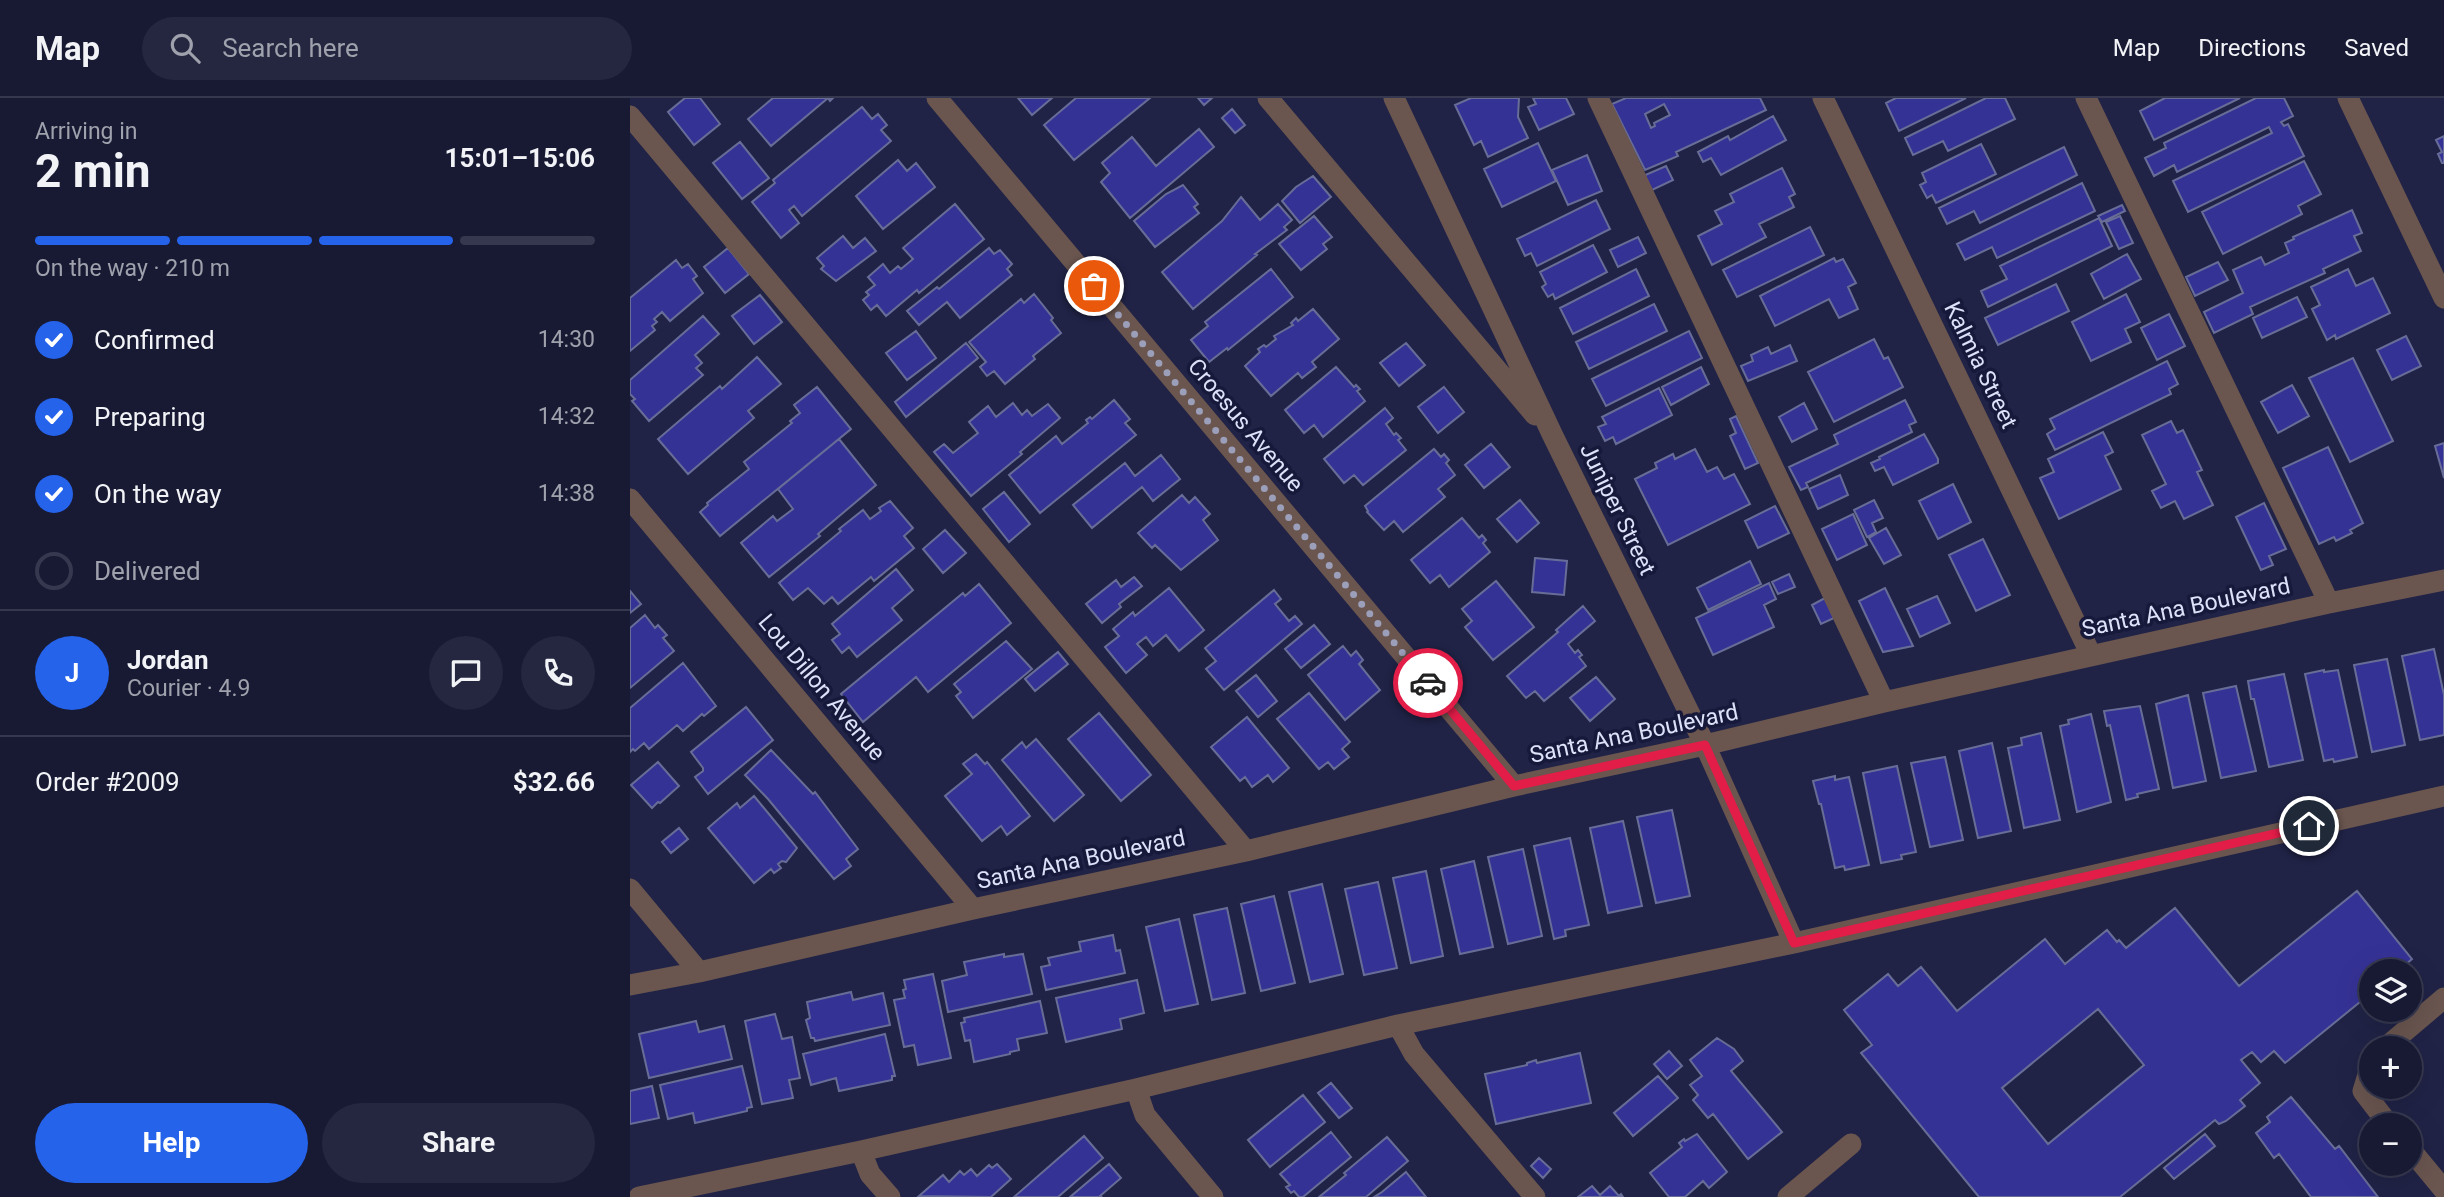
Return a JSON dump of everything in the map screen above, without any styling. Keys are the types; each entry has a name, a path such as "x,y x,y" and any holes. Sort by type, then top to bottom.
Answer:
{"street":[{"name":"Croesus Avenue","path":"937,98 1514,786"},
{"path":"1268,98 1553,436"},
{"name":"Juniper Street","path":"1394,98 1553,436 1705,745 1794,943"},
{"path":"1598,98 1884,702"},
{"name":"Kalmia Street","path":"1823,98 2091,655"},
{"path":"2086,98 2329,603"},
{"path":"2348,98 2444,298"},
{"path":"630,117 1247,851"},
{"name":"Lou Dillon Avenue","path":"630,499 973,909"},
{"name":"Santa Ana Boulevard","path":"630,985 1247,851 1514,786 1705,745 2091,655 2444,580"},
{"path":"639,1197 861,1151 1136,1089 1398,1025 1794,943 2444,796"},
{"path":"630,889 699,972"},
{"path":"2399,1036 2444,998"},
{"path":"1398,1025 1415,1054 1535,1197"},
{"path":"1136,1089 1145,1115 1213,1197"},
{"path":"1788,1197 1851,1144"},
{"path":"861,1151 870,1174 890,1197"},
{"path":"2422,1163 2444,1190"}],"building":[{"path":"685,98 700,98 720,124 694,145 668,112"},
{"path":"773,98 828,98 771,146 748,119"},
{"path":"1018,98 1052,98 1032,115"},
{"path":"1076,98 1150,98 1074,160 1044,125"},
{"path":"1198,98 1212,98 1204,105"},
{"path":"1471,98 1519,98 1518,117 1528,138 1488,157 1481,141 1474,145 1455,105"},
{"path":"1533,98 1566,98 1574,114 1539,130 1528,107 1536,104"},
{"path":"1626,98 1760,98 1766,110 1676,152 1678,156 1645,170 1612,104","holes":["1664,104 1670,115 1654,123 1655,126 1651,128 1645,114"]},
{"path":"1896,98 1966,98 1899,131 1886,103"},
{"path":"1986,98 2005,98 2015,119 1948,151 1943,141 1913,155 1905,138"},
{"path":"2165,98 2240,98 2154,140 2140,111"},
{"path":"2256,98 2284,98 2293,116 2281,122 2284,126 2288,124 2304,156 2188,212 2173,181 2272,133 2269,127 2177,172 2174,165 2154,176 2145,158 2166,148 2164,143"},
{"path":"862,107 872,119 878,114 887,125 881,130 891,141 802,216 794,206 789,210 799,223 781,238 752,202 775,183 773,180"},
{"path":"1232,109 1245,125 1235,133 1222,118"},
{"path":"1773,116 1786,140 1721,175 1711,158 1703,162 1698,152 1728,136 1730,140"},
{"path":"1199,129 1214,147 1130,218 1101,182 1110,173 1102,163 1132,137 1156,166"},
{"path":"2444,136 2442,163 2438,154 2442,152 2436,140"},
{"path":"740,142 769,178 742,199 713,163"},
{"path":"1538,143 1556,181 1502,207 1484,169"},
{"path":"1981,144 1996,174 1936,203 1932,195 1927,198 1920,185 1926,182 1922,173"},
{"path":"2064,147 2077,175 1980,223 1974,211 1947,224 1939,208"},
{"path":"1587,155 1602,191 1568,205 1552,170"},
{"path":"898,160 907,171 916,163 935,187 883,229 856,196"},
{"path":"2304,161 2321,194 2298,206 2302,214 2223,254 2202,212"},
{"path":"1666,166 1673,180 1650,191 1643,176"},
{"path":"1782,168 1795,194 1789,197 1794,207 1759,224 1766,237 1712,265 1698,236 1722,224 1715,211 1734,202 1730,194"},
{"path":"1313,176 1331,197 1300,223 1282,201 1296,187"},
{"path":"2082,183 2095,211 1997,258 1992,247 1965,260 1957,244"},
{"path":"1183,185 1198,204 1194,207 1199,213 1155,247 1134,221 1166,194"},
{"path":"1241,197 1260,220 1278,204 1292,220 1284,227 1287,230 1255,254 1257,255 1193,309 1162,272 1222,221"},
{"path":"1596,200 1610,229 1537,266 1531,253 1525,256 1517,239"},
{"path":"955,204 984,239 919,293 917,290 886,316 877,305 871,310 863,300 869,295 866,292 875,285 868,277 883,264 890,273 898,266 901,269 913,259 903,248"},
{"path":"2122,205 2125,211 2102,222 2098,216"},
{"path":"2352,210 2362,233 2354,236 2361,251 2323,269 2325,273 2250,307 2253,314 2214,333 2204,312 2243,293 2233,270 2261,257 2265,265 2289,253 2285,243 2294,239 2293,237"},
{"path":"1314,216 1332,237 1323,244 1327,249 1301,270 1279,244"},
{"path":"2120,216 2133,243 2119,249 2106,222"},
{"path":"2099,218 2112,246 1988,307 1981,291 2007,279 2000,266"},
{"path":"1810,227 1824,255 1737,297 1723,270"},
{"path":"843,236 853,248 865,238 876,251 836,281 821,269 824,266 817,258"},
{"path":"1638,237 1646,253 1618,267 1610,250"},
{"path":"1593,245 1607,272 1555,299 1553,294 1548,297 1542,287 1546,284 1540,272"},
{"path":"728,248 749,274 725,293 704,267"},
{"path":"989,248 994,254 1000,250 1012,264 1007,269 1012,275 960,318 947,302 919,325 907,311"},
{"path":"2127,254 2141,279 2104,299 2091,274"},
{"path":"1834,258 1836,262 1843,259 1856,283 1848,287 1858,309 1839,318 1829,299 1775,326 1760,296"},
{"path":"676,260 682,268 688,264 697,276 693,279 703,293 670,321 662,312 654,319 657,322 652,326 655,330 630,351 630,298"},
{"path":"2218,262 2228,280 2195,296 2186,277"},
{"path":"1271,269 1293,297 1228,350 1227,348 1209,362 1191,340 1208,326 1205,322"},
{"path":"1636,269 1649,296 1573,334 1560,308"},
{"path":"2348,269 2356,286 2373,278 2390,313 2336,339 2335,335 2327,340 2312,309 2320,305 2311,287"},
{"path":"2056,284 2069,311 1998,345 1985,318"},
{"path":"1034,294 1061,333 1005,384 994,371 987,376 980,367 986,362 969,342 1021,299 1024,303"},
{"path":"2126,294 2140,322 2125,329 2131,342 2091,361 2072,322"},
{"path":"760,295 782,322 754,344 732,316"},
{"path":"2297,297 2307,317 2262,338 2253,318"},
{"path":"1654,304 1667,331 1589,369 1576,342"},
{"path":"1313,309 1339,339 1312,362 1316,367 1302,378 1298,373 1271,396 1245,366 1260,352 1258,349 1264,345 1266,347 1276,339 1274,336 1293,325 1291,323 1296,318 1298,321"},
{"path":"2169,314 2185,346 2157,360 2141,328"},
{"path":"703,316 719,334 695,355 702,363 696,368 703,375 649,421 632,401 635,399 630,394 630,380"},
{"path":"916,331 936,358 907,380 886,353"},
{"path":"1689,331 1702,358 1606,406 1592,379"},
{"path":"2406,336 2421,366 2392,380 2377,350"},
{"path":"1874,339 1884,359 1888,357 1903,387 1834,422 1808,372"},
{"path":"966,343 978,358 906,417 895,402"},
{"path":"1406,343 1425,365 1399,386 1380,363"},
{"path":"1790,345 1797,361 1748,381 1741,366 1753,361 1751,355 1768,347 1771,354"},
{"path":"757,357 781,384 748,411 754,418 688,474 658,439 720,386 722,389"},
{"path":"2353,358 2393,441 2350,462 2309,378"},
{"path":"2167,361 2178,384 2169,389 2171,394 2055,450 2047,434 2055,429 2050,419"},
{"path":"1336,367 1354,387 1356,385 1360,389 1357,391 1365,401 1323,437 1314,425 1304,433 1285,410"},
{"path":"1701,367 1709,384 1671,405 1662,387"},
{"path":"2292,385 2309,416 2278,433 2261,402"},
{"path":"817,387 851,429 720,536 700,512 707,503 749,469 744,462 792,423 790,421 800,413 794,405"},
{"path":"1444,387 1464,412 1438,433 1418,407"},
{"path":"1659,388 1672,415 1616,444 1613,437 1605,441 1598,427 1606,424 1602,417"},
{"path":"1114,400 1130,419 1125,423 1136,435 1040,513 1009,475 1056,436 1062,444 1088,423 1086,420 1090,417 1092,419"},
{"path":"1905,400 1916,422 1909,425 1912,432 1806,483 1808,487 1801,490 1789,467 1838,444 1834,435"},
{"path":"1013,403 1022,415 1027,410 1032,416 1048,404 1060,418 971,496 934,452 944,444 953,453 978,433 969,422 988,406 996,417"},
{"path":"1804,403 1817,429 1792,442 1779,417"},
{"path":"1385,408 1393,418 1386,424 1394,435 1396,433 1401,438 1398,440 1406,450 1363,485 1354,475 1344,483 1324,459"},
{"path":"1736,416 1758,463 1745,469 1730,436 1736,433 1730,419"},
{"path":"2171,421 2177,433 2183,430 2202,470 2197,472 2213,505 2184,519 2175,501 2161,508 2152,491 2166,484 2142,435"},
{"path":"2103,432 2113,452 2105,456 2121,489 2059,519 2040,478 2054,472 2048,459"},
{"path":"1924,434 1938,463 1893,485 1884,467 1875,471 1871,463"},
{"path":"839,439 876,485 818,534 820,536 769,577 741,543 773,516 777,521 793,509 778,489"},
{"path":"2444,443 2444,478 2435,446"},
{"path":"1491,444 1510,467 1484,488 1465,465"},
{"path":"2328,447 2363,523 2350,530 2352,533 2336,541 2334,537 2319,544 2283,468"},
{"path":"1434,449 1441,457 1444,454 1449,460 1446,463 1455,475 1438,489 1445,497 1403,532 1394,521 1384,530 1367,512 1365,506"},
{"path":"1695,449 1707,472 1717,467 1724,479 1734,474 1750,504 1668,545 1635,479 1657,468 1655,463 1673,454 1675,459"},
{"path":"1161,455 1180,479 1153,501 1142,487 1092,528 1073,505 1125,463 1135,476"},
{"path":"1840,475 1848,495 1818,509 1809,489"},
{"path":"1953,484 1971,522 1938,539 1919,501"},
{"path":"1004,492 1030,524 1009,542 983,509"},
{"path":"1182,495 1189,503 1195,497 1210,514 1203,520 1218,540 1181,570 1155,545 1152,548 1138,533"},
{"path":"1520,500 1539,523 1517,542 1497,519"},
{"path":"1874,500 1883,518 1872,523 1876,532 1867,537 1854,510"},
{"path":"890,501 913,528 904,536 914,548 874,581 871,577 838,604 832,597 824,604 808,588 793,600 779,583 863,510 870,519 881,511 879,508"},
{"path":"2264,503 2286,549 2269,556 2273,565 2261,570 2236,517"},
{"path":"1775,506 1789,533 1758,548 1745,521"},
{"path":"1853,514 1867,545 1837,560 1822,529"},
{"path":"1462,518 1479,538 1482,535 1486,540 1483,543 1490,552 1449,587 1440,575 1430,583 1411,560"},
{"path":"1886,528 1901,555 1884,564 1869,538"},
{"path":"945,530 966,553 943,573 923,549"},
{"path":"1983,539 2010,595 1976,611 1949,555"},
{"path":"1535,558 1567,561 1564,595 1532,592"},
{"path":"1750,561 1761,584 1708,610 1697,588"},
{"path":"896,569 913,590 892,608 902,620 857,657 849,647 842,653 832,640 840,634 832,624"},
{"path":"1789,574 1795,587 1778,594 1772,582"},
{"path":"1134,577 1142,586 1119,604 1121,607 1102,623 1086,604 1116,580 1121,587"},
{"path":"1496,581 1534,627 1493,660 1465,627 1472,621 1462,609"},
{"path":"1769,583 1776,599 1764,605 1774,627 1713,655 1696,618"},
{"path":"979,584 1011,623 928,692 916,677 863,722 841,694 963,593 965,596"},
{"path":"1169,588 1204,630 1179,651 1166,635 1153,646 1146,637 1137,644 1147,655 1126,673 1105,647 1119,636 1113,629 1133,612 1135,616"},
{"path":"1885,588 1913,646 1883,652 1859,601"},
{"path":"1274,590 1281,599 1275,604 1289,621 1295,616 1302,624 1224,690 1206,669 1216,661 1205,648"},
{"path":"630,591 641,604 630,613"},
{"path":"1937,596 1950,623 1920,637 1907,609"},
{"path":"1825,598 1834,618 1821,624 1812,605"},
{"path":"1583,606 1595,621 1568,644 1575,653 1578,650 1582,655 1579,657 1586,666 1544,701 1535,691 1526,698 1507,676 1558,632 1556,630"},
{"path":"645,615 655,628 658,625 667,635 663,638 674,651 630,688 630,628"},
{"path":"1314,625 1330,644 1301,668 1285,649"},
{"path":"1006,641 1032,669 973,718 956,696 961,692 954,684"},
{"path":"1343,646 1351,656 1356,651 1363,660 1359,664 1380,690 1345,720 1308,675"},
{"path":"2434,649 2444,695 2444,735 2420,740 2402,656"},
{"path":"1058,652 1068,664 1035,691 1025,679"},
{"path":"2387,659 2405,745 2372,752 2354,665"},
{"path":"683,663 716,706 683,731 677,725 649,749 644,743 630,752 630,708"},
{"path":"2338,670 2357,757 2334,762 2333,759 2324,761 2305,674"},
{"path":"2284,674 2303,760 2269,767 2248,681"},
{"path":"1256,675 1277,701 1258,717 1236,691"},
{"path":"1596,677 1615,699 1590,721 1570,698"},
{"path":"2236,686 2256,771 2221,778 2203,693"},
{"path":"1309,693 1350,742 1342,749 1349,757 1334,769 1328,762 1319,769 1277,719"},
{"path":"2188,695 2206,781 2173,788 2156,704"},
{"path":"2140,706 2159,789 2137,794 2138,797 2126,800 2110,725 2107,726 2104,711"},
{"path":"746,707 773,740 708,794 695,777 703,768 691,752"},
{"path":"1099,713 1151,775 1121,801 1068,739"},
{"path":"2091,714 2111,802 2077,812 2060,726 2069,724 2068,720"},
{"path":"1247,717 1289,768 1273,782 1268,775 1252,787 1245,777 1240,781 1211,747"},
{"path":"2041,733 2060,820 2024,828 2008,748 2022,745 2021,738"},
{"path":"1036,739 1084,795 1054,821 1002,760 1022,742 1026,748"},
{"path":"1992,743 2011,831 1978,838 1959,751"},
{"path":"771,750 813,794 815,792 858,849 846,859 851,866 834,879 745,775"},
{"path":"976,754 985,764 987,762 1030,816 1007,835 1001,826 982,841 945,796 972,774 963,764"},
{"path":"1945,757 1963,840 1930,847 1911,763"},
{"path":"658,762 679,786 652,808 631,785"},
{"path":"1897,766 1916,852 1901,855 1902,859 1881,863 1863,773"},
{"path":"1835,776 1835,780 1849,777 1869,865 1845,870 1844,866 1835,868 1821,804 1813,781"},
{"path":"754,796 797,848 786,862 778,864 781,868 774,873 771,869 754,883 708,828 737,803 740,808"},
{"path":"1672,810 1690,896 1656,903 1637,817"},
{"path":"1623,821 1642,906 1608,913 1590,828"},
{"path":"679,828 688,839 671,853 662,842"},
{"path":"1570,838 1589,925 1565,930 1566,936 1554,939 1534,846"},
{"path":"1523,849 1542,936 1508,944 1488,857"},
{"path":"1474,861 1493,947 1460,954 1441,869"},
{"path":"1426,871 1443,956 1411,963 1393,878"},
{"path":"1378,882 1397,968 1364,975 1345,889"},
{"path":"1322,884 1343,974 1310,982 1289,892"},
{"path":"2357,891 2412,959 2359,959 2359,1003 2285,1063 2274,1051 2261,1062 2252,1052 2241,1060 2260,1083 2240,1100 2245,1106 2226,1121 2219,1124 2215,1120 2120,1197 1979,1197 1861,1053 1872,1045 1844,1010 1888,974 1898,986 1921,967 1957,1011 2045,939 2065,964 2107,930 2126,948 2175,908 2239,986","holes":["2098,1009 2144,1065 2048,1144 2002,1088"]},
{"path":"1274,896 1295,983 1261,991 1241,904"},
{"path":"1227,908 1245,993 1212,1000 1194,915"},
{"path":"1179,919 1198,1004 1165,1011 1146,927"},
{"path":"1113,935 1116,951 1120,950 1125,973 1046,990 1041,967 1050,965 1048,958 1081,951 1079,942"},
{"path":"1004,954 1004,957 1023,954 1032,994 948,1012 942,981 967,975 964,962"},
{"path":"933,974 951,1058 918,1065 914,1045 904,1047 894,1000 905,998 904,980"},
{"path":"1137,980 1144,1013 1120,1019 1122,1029 1066,1042 1056,998"},
{"path":"851,992 853,1000 883,993 890,1025 815,1041 811,1038 806,1020 810,1018 807,1002"},
{"path":"1040,1001 1047,1033 1017,1039 1019,1050 1010,1054 974,1062 970,1040 965,1041 961,1023 965,1022 964,1018"},
{"path":"775,1014 782,1039 792,1037 800,1078 789,1080 793,1098 762,1104 745,1021"},
{"path":"696,1021 699,1032 724,1026 732,1059 649,1078 639,1034"},
{"path":"885,1034 895,1076 892,1076 892,1080 839,1091 836,1078 811,1085 803,1054"},
{"path":"1717,1038 1734,1049 1743,1061 1731,1071 1782,1132 1748,1159 1713,1114 1708,1118 1693,1100 1698,1095 1690,1085 1702,1076 1690,1060"},
{"path":"1669,1051 1682,1066 1667,1079 1654,1064"},
{"path":"1580,1053 1591,1103 1496,1124 1485,1074 1527,1065 1536,1060 1537,1063"},
{"path":"742,1066 752,1107 747,1108 747,1111 695,1123 693,1113 668,1119 660,1085"},
{"path":"1658,1076 1678,1098 1633,1136 1614,1113"},
{"path":"1331,1083 1352,1108 1339,1118 1318,1093"},
{"path":"652,1086 659,1118 630,1124 630,1091"},
{"path":"1303,1095 1325,1122 1270,1167 1248,1140"},
{"path":"2291,1097 2335,1149 2339,1146 2359,1172 2359,1176 2362,1176 2378,1197 2311,1197 2279,1154 2274,1158 2256,1133 2270,1122 2267,1117"},
{"path":"1331,1132 1351,1157 1303,1197 1299,1197 1294,1191 1291,1193 1286,1187 1290,1185 1280,1174"},
{"path":"1697,1134 1727,1172 1709,1188 1703,1181 1685,1197 1669,1197 1650,1173 1682,1147 1679,1143"},
{"path":"2205,1134 2215,1146 2174,1179 2164,1168"},
{"path":"1084,1136 1103,1158 1058,1197 1014,1197"},
{"path":"1387,1137 1408,1161 1366,1197 1319,1197 1346,1175 1344,1173"},
{"path":"1539,1158 1551,1169 1543,1178 1531,1166"},
{"path":"997,1164 1011,1179 991,1197 919,1196 943,1175 949,1182 960,1171 964,1175 971,1169 977,1176 989,1165 992,1168"},
{"path":"1109,1164 1121,1178 1100,1196 1102,1197 1070,1197"},
{"path":"1406,1172 1426,1197 1374,1197 1382,1192"},
{"path":"1592,1186 1600,1195 1610,1186 1623,1197 1578,1197"}],"way so far":[{"path":"1094,286 1428,683"}],"route":[{"path":"1428,683 1514,786 1705,745 1794,943 2309,826"}]}
